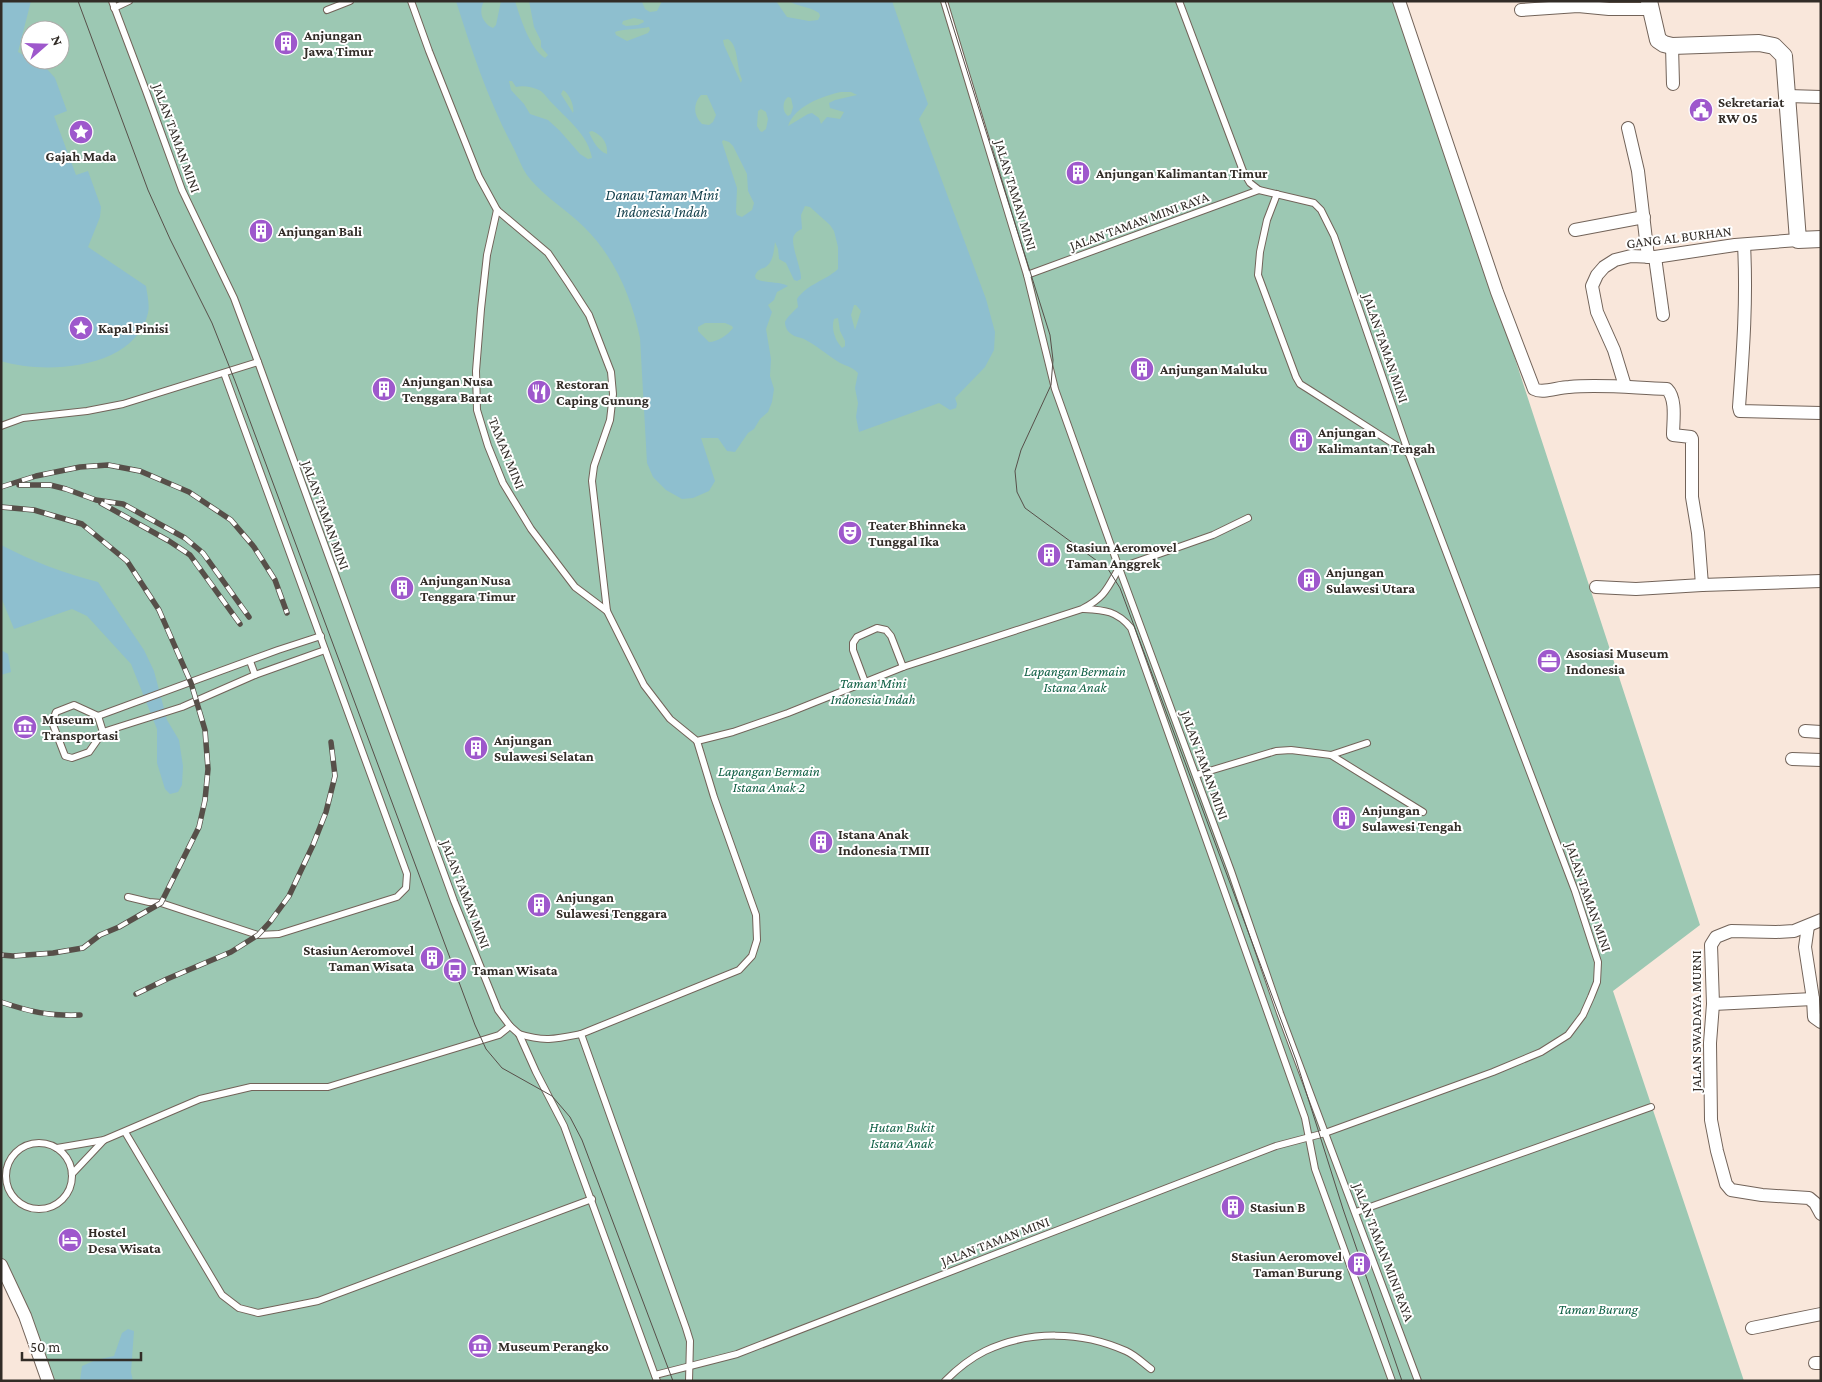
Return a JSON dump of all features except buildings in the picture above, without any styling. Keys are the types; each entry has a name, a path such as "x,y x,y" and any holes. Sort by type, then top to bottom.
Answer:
{"street":[{"path":"1399,1 1497,292 1534,389 1541,391 1588,385 1625,386 1669,391 1674,414 1672,434 1691,437 1692,439 1692,497 1698,533 1702,585"},
{"path":"1522,10 1578,6 1609,9 1650,5 1658,40 1664,44 1672,46 1759,43 1774,46 1784,56 1798,240 1821,239"},
{"path":"1672,46 1673,84"},
{"path":"1788,96 1821,97"},
{"path":"1628,128 1638,171 1644,217 1663,315"},
{"path":"1575,230 1644,217"},
{"name":"GANG AL BURHAN","path":"1625,386 1614,350 1597,312 1592,286 1596,275 1604,267 1615,260 1631,256 1652,257 1735,245 1798,240"},
{"path":"1744,245 1746,302 1743,362 1738,407 1740,411 1821,413"},
{"path":"1596,587 1636,588 1821,581"},
{"path":"1805,731 1821,732"},
{"path":"1792,759 1821,760"},
{"name":"JALAN SWADAYA MURNI","path":"1815,1197 1736,1192 1731,1190 1726,1184 1711,1120 1710,1040 1713,1004 1711,945 1716,937 1731,930 1794,931 1821,920"},
{"path":"1808,926 1805,946 1814,1017 1821,1022"},
{"path":"1713,1004 1813,999"},
{"path":"1815,1197 1815,1203 1821,1214"},
{"path":"1,1264 26,1316 48,1381"},
{"path":"1752,1328 1821,1314"}],"lane":[{"path":"113,5 130,1"},
{"path":"327,10 350,1"},
{"path":"411,1 479,177 497,210 548,253 589,315 611,372 614,394 610,420 594,466 592,481 607,612 644,685 670,719 697,741"},
{"name":"JALAN TAMAN MINI","path":"944,1 1028,276 1056,389 1119,568 1325,1133 1493,1072 1541,1052 1568,1035 1584,1015 1597,982 1598,962 1575,891 1409,454 1334,236 1326,218 1314,203 1259,190"},
{"path":"1179,1 1243,171 1250,183 1259,190"},
{"name":"JALAN TAMAN MINI","path":"113,5 182,190 234,298 454,901 498,1010 510,1026 519,1034 535,1040 556,1039 581,1034 739,970 752,956 757,940 756,915 714,797 697,741 733,732 788,713 903,667 1082,609 1098,601 1119,568"},
{"name":"JALAN TAMAN MINI RAYA","path":"1028,276 1259,190"},
{"path":"1277,194 1265,228 1258,276 1296,377 1300,384 1409,454"},
{"name":"TAMAN MINI","path":"497,210 487,255 481,309 476,370 477,410 488,446 503,483 531,529 575,587 607,612"},
{"path":"1,426 23,418 87,411 123,404 258,362"},
{"path":"128,897 161,903 258,935 279,934 397,897 406,888 407,874 224,373"},
{"path":"1119,568 1213,535 1248,518"},
{"name":"JALAN TAMAN MINI","path":"1082,609 1114,613 1131,628 1305,1118 1315,1169 1392,1381"},
{"path":"865,682 853,650 853,643 857,637 877,628 886,630 891,636 903,667"},
{"path":"321,636 98,716 74,706 56,712 52,722 65,756 72,758 89,752 104,732 182,707 255,675 325,650"},
{"path":"250,661 255,675"},
{"path":"98,716 104,732"},
{"path":"1331,755 1367,743"},
{"path":"1196,775 1276,751 1291,750 1331,755 1423,812"},
{"path":"57,1148 104,1140 200,1098 251,1087 328,1087 499,1034 510,1026"},
{"name":"JALAN TAMAN MINI","path":"519,1034 564,1126 656,1378 688,1365 737,1354 1276,1146 1308,1136"},
{"path":"581,1034 686,1328 690,1341 689,1381"},
{"path":"1356,1212 1651,1107"},
{"path":"125,1132 222,1295 240,1308 258,1313 318,1301 592,1199"},
{"path":"1308,1136 1325,1133"},
{"name":"JALAN TAMAN MINI RAYA","path":"1325,1133 1418,1381"},
{"path":"72,1174 104,1140"},
{"path":"42,1142 57,1148 68,1159 72,1174 69,1190 58,1203 44,1209 28,1207 15,1198 7,1185 6,1168 13,1154 26,1145 42,1142"},
{"path":"945,1381 954,1372 984,1351 1018,1340 1055,1335 1093,1339 1127,1352 1151,1368"}],"green space":[{"name":"Taman Mini Indonesia Indah","path":"1,1 1396,1 1456,178 1700,925 1613,991 1744,1381 53,1381 1,1265"}],"water":[{"path":"1,1 31,1 26,20 20,20 20,44 18,52 20,53 20,70 48,70 55,78 67,111 54,116 76,175 88,171 101,207 100,217 88,247 146,286 149,310 140,332 126,346 108,356 64,367 20,365 1,361"},
{"name":"Danau Taman Mini Indonesia Indah","path":"456,1 484,1 481,11 483,18 493,28 496,25 501,1 515,1 530,40 545,58 548,55 541,47 541,41 534,27 529,1 635,1 642,2 645,9 650,12 657,11 662,1 776,1 787,17 809,21 818,20 819,13 789,1 892,1 928,104 919,119 986,299 995,332 994,350 985,367 955,398 956,408 950,410 939,403 859,432 856,417 858,403 855,388 858,373 808,341 795,336 788,331 785,325 787,318 798,307 797,299 801,294 838,269 838,247 834,231 810,207 805,206 801,215 802,229 793,237 801,279 794,280 786,263 779,259 775,242 771,261 757,272 755,276 760,281 788,286 777,292 774,300 768,305 772,312 766,329 771,359 770,376 774,389 768,412 760,419 754,429 748,433 735,452 727,451 718,438 701,438 715,481 709,491 693,498 682,499 666,490 653,477 647,463 640,338 627,293 613,264 595,238 543,192 525,172 489,95","holes":["634,18 644,22 638,25 626,26 622,24 623,21","649,27 650,30 648,33 627,41 616,35 615,32","728,39 732,42 742,79 741,83 723,40","509,81 512,81 516,87 530,87 543,93 582,135 592,158 588,159 580,154 548,120 530,114 524,104 511,90","563,90 569,97 573,113 561,94","841,92 851,92 857,95 829,103 830,108 844,112 840,119 827,117 821,124 819,118 812,113 788,126 797,113 810,103","701,95 707,95 716,115 713,122 709,125 702,124 697,117 695,106","788,97 791,98 793,107 791,114 788,116 785,112 784,104","761,109 766,112 768,119 766,129 762,132 757,126 758,111","592,131 599,135 605,143 607,154 592,139 589,132","723,140 733,146 747,174 748,191 754,203 752,210 742,217 737,215 737,188 722,142","854,305 861,311 855,330 851,315","838,318 840,331 845,341 845,346 842,348 837,342 833,327 834,319","705,323 725,323 732,326 733,328 725,336 709,342 698,331 698,327"]},
{"path":"1,545 25,557 98,582 144,650 154,671 167,720 179,740 183,766 182,785 178,792 170,794 165,789 157,763 157,729 131,664 87,616 72,609 14,629 1,597"},
{"path":"1,650 8,654 11,672 1,675"},
{"path":"128,1329 134,1331 131,1372 133,1381 80,1381 82,1366 96,1360 114,1356 122,1333"}],"tram line":[{"path":"78,1 148,190 212,323 235,381 475,1025 486,1049 502,1068 552,1096 570,1117 582,1140 673,1381"},
{"path":"945,1 1050,335 1053,360 1051,385 1021,450 1015,471 1017,492 1025,508 1108,569 1120,588 1296,1060 1343,1209 1402,1381"}],"railway":[{"path":"1,487 36,476 80,467 108,465 140,471 189,492 231,520 254,547 275,580 287,613"},
{"path":"19,485 50,485 96,500 123,504 185,538 203,553 249,617"},
{"path":"101,503 190,555 240,624"},
{"path":"1,507 34,510 82,524 127,561 159,610 191,683 205,730 208,769 205,800 199,827 161,903 119,927 100,935 83,948 53,953 1,955"},
{"path":"136,994 231,952 258,935 270,922 289,896 326,812 335,776 331,742"},
{"path":"1,1002 40,1013 80,1015"}],"place":[{"name":"Anjungan Jawa Timur","path":"286,43"},
{"name":"Sekretariat RW 05","path":"1701,110"},
{"name":"Gajah Mada","path":"81,132"},
{"name":"Anjungan Kalimantan Timur","path":"1078,173"},
{"name":"Anjungan Bali","path":"261,231"},
{"name":"Kapal Pinisi","path":"81,328"},
{"name":"Anjungan Maluku","path":"1142,369"},
{"name":"Anjungan Nusa Tenggara Barat","path":"384,389"},
{"name":"Restoran Caping Gunung","path":"539,392"},
{"name":"Anjungan Kalimantan Tengah","path":"1301,440"},
{"name":"Teater Bhinneka Tunggal Ika","path":"850,533"},
{"name":"Stasiun Aeromovel Taman Anggrek","path":"1049,555"},
{"name":"Anjungan Sulawesi Utara","path":"1309,580"},
{"name":"Anjungan Nusa Tenggara Timur","path":"402,588"},
{"name":"Asosiasi Museum Indonesia","path":"1549,661"},
{"name":"Museum Transportasi","path":"25,727"},
{"name":"Anjungan Sulawesi Selatan","path":"476,748"},
{"name":"Anjungan Sulawesi Tengah","path":"1344,818"},
{"name":"Istana Anak Indonesia TMII","path":"821,842"},
{"name":"Anjungan Sulawesi Tenggara","path":"539,905"},
{"name":"Stasiun Aeromovel Taman Wisata","path":"432,958"},
{"name":"Taman Wisata","path":"455,970"},
{"name":"Stasiun B","path":"1233,1207"},
{"name":"Hostel Desa Wisata","path":"70,1240"},
{"name":"Stasiun Aeromovel Taman Burung","path":"1359,1264"},
{"name":"Museum Perangko","path":"480,1346"}],"park label":[{"name":"Lapangan Bermain Istana Anak","path":"1075,680"},
{"name":"Lapangan Bermain Istana Anak 2","path":"769,780"},
{"name":"Hutan Bukit Istana Anak","path":"902,1136"},
{"name":"Taman Burung","path":"1598,1309"}]}
